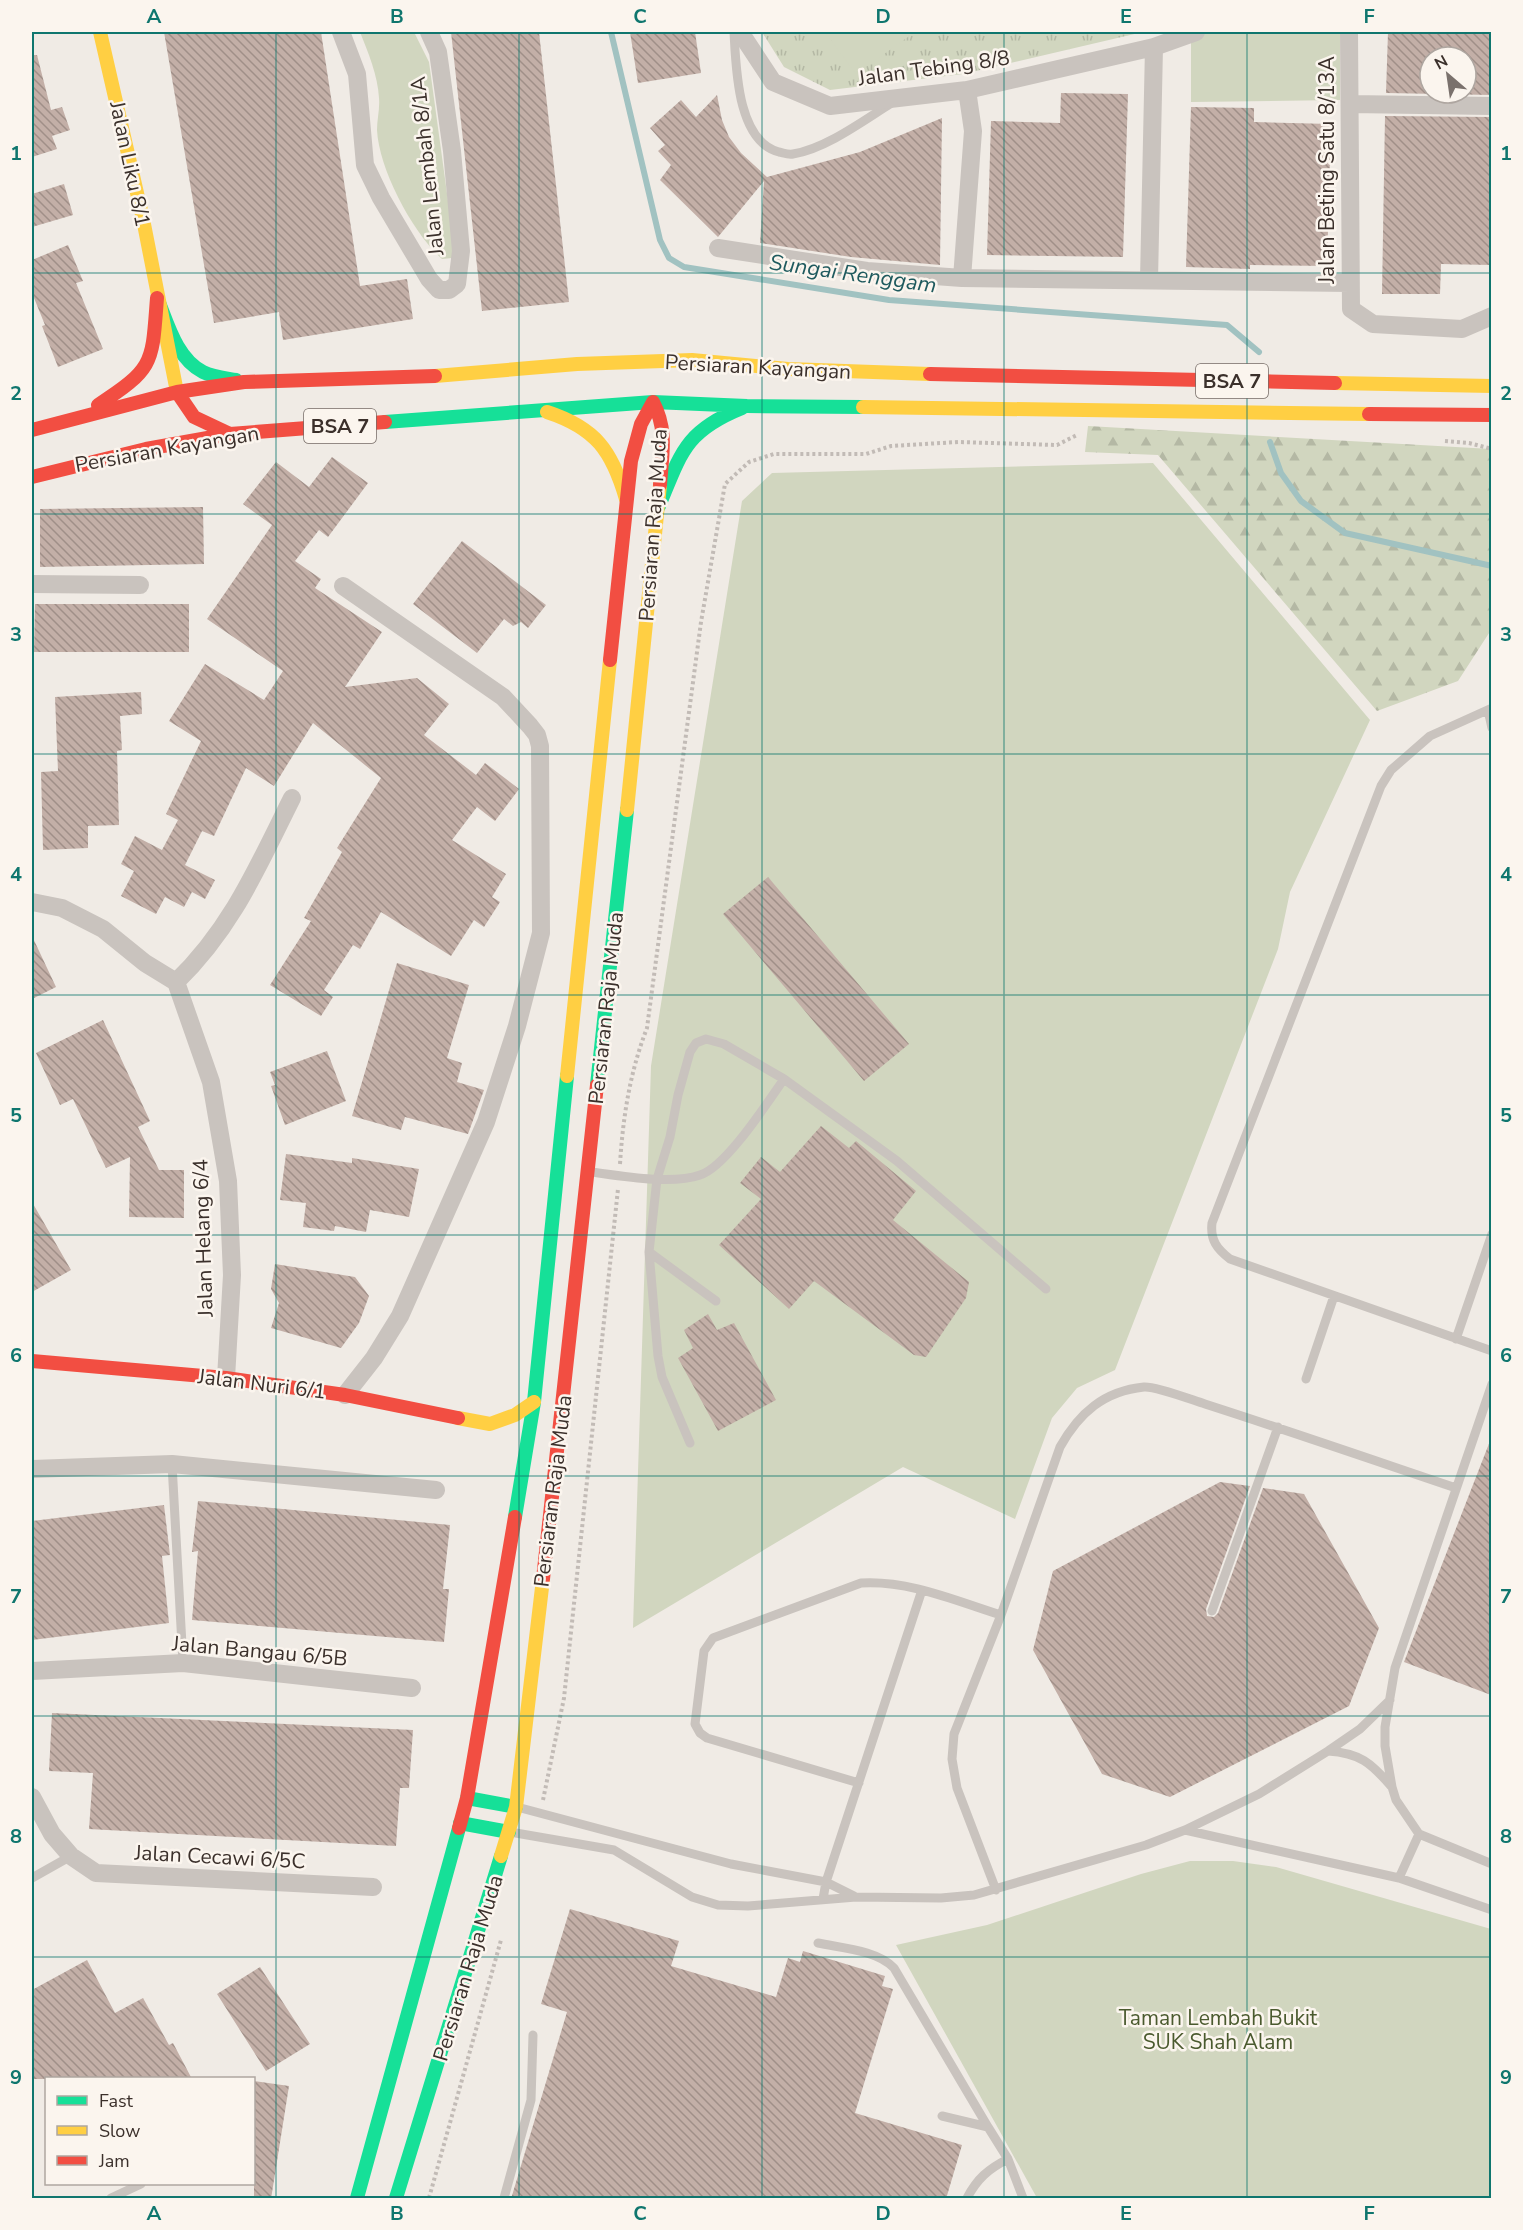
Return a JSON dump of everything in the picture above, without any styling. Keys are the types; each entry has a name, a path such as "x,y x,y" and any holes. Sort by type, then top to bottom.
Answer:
{"main road":[{"name":"Jalan Liku 8/1","path":"100,32 141,208 157,298"},
{"path":"157,298 173,336 187,359 202,372 244,382"},
{"path":"157,298 177,392 194,417 230,434"},
{"path":"78,418 124,388 148,362 153,340 157,298"},
{"name":"Persiaran Kayangan","path":"32,430 177,392 244,382 464,375 577,364 692,360 788,369 982,376 1488,385"},
{"name":"BSA 7","path":"711,375 788,369"},
{"name":"BSA 7","path":"464,375 520,383"},
{"path":"640,391 653,402 673,387"},
{"path":"173,411 177,392"},
{"name":"Persiaran Kayangan","path":"32,477 146,449 230,434 653,402 747,406 1491,414"},
{"name":"Persiaran Raja Muda","path":"357,2199 467,1798 524,1464 534,1402 626,499 637,430 653,402 660,415 664,431 659,506 556,1473 516,1807 396,2199"},
{"path":"659,506 694,435 708,424 747,406"},
{"path":"542,411 569,418 595,435 619,471 626,499"},
{"path":"1411,414 1480,428"},
{"path":"146,449 164,433"},
{"name":"Jalan Nuri 6/1","path":"32,1361 226,1378 345,1395 490,1424"},
{"path":"524,1464 507,1441 490,1424 515,1415 534,1402"},
{"path":"467,1798 516,1807"},
{"path":"460,1823 509,1832"}],"street":[{"name":"Jalan Lembah 8/1A","path":"341,32 357,74 365,165 381,198 429,279 439,290 449,290 457,284 461,251 452,151 438,52 429,32"},
{"name":"Jalan Tebing 8/8","path":"740,32 773,82 830,106 967,90 1154,47 1196,32"},
{"name":"Jalan Beting Satu 8/13A","path":"1349,32 1351,309 1373,324 1462,329 1491,316"},
{"path":"1149,280 1154,47"},
{"path":"962,278 973,130 967,90"},
{"path":"1350,104 1491,106"},
{"path":"718,248 867,271 962,278 1350,283"},
{"path":"32,584 140,585"},
{"path":"343,586 503,697 537,735 540,746 541,910 541,933 517,1026 486,1122 400,1317 374,1358 345,1395"},
{"path":"32,902 62,908 103,929 145,963 176,982 200,959 225,925 254,876 292,798"},
{"name":"Jalan Helang 6/4","path":"176,982 211,1082 228,1181 232,1275 226,1378"},
{"path":"32,1469 172,1464 436,1490"},
{"name":"Jalan Bangau 6/5B","path":"32,1671 183,1663 412,1688"},
{"name":"Jalan Cecawi 6/5C","path":"32,1797 52,1834 71,1856 96,1873 373,1887"}],"lane":[{"path":"734,32 737,85 752,131 768,149 791,155 814,148 852,128 903,96"},
{"path":"1491,728 1490,709 1430,736 1391,770 1381,786 1212,1223 1211,1233 1219,1251 1230,1259 1491,1351"},
{"path":"690,1443 662,1377 658,1356 649,1252 657,1179 670,1137 678,1095 690,1052 696,1044 706,1039 724,1044 783,1079 897,1161 1046,1289"},
{"path":"588,1172 657,1179 700,1175 715,1168 758,1116 783,1079"},
{"path":"1456,1339 1491,1234"},
{"path":"649,1252 716,1301"},
{"path":"1306,1379 1334,1296"},
{"path":"1491,1384 1395,1668 1385,1727 1385,1746 1396,1800 1419,1834 1491,1864"},
{"path":"996,1890 957,1788 952,1759 954,1734 1001,1615 1060,1447 1072,1425 1091,1407 1112,1395 1146,1386 1278,1427 1456,1488"},
{"path":"1212,1611 1278,1427"},
{"path":"172,1464 183,1663"},
{"path":"859,1783 707,1738 700,1733 695,1724 704,1651 713,1638 861,1583 879,1582 922,1590 1001,1615"},
{"path":"823,1899 826,1882 922,1590"},
{"path":"509,1832 614,1850 692,1897 717,1905 748,1906 856,1897 941,1898 974,1895 1146,1845 1185,1830 1259,1794 1328,1751 1360,1729 1390,1700"},
{"path":"1328,1751 1347,1753 1366,1761 1392,1787"},
{"path":"516,1807 732,1864 826,1882 856,1897"},
{"path":"1185,1830 1399,1878 1491,1910"},
{"path":"1399,1878 1419,1834"},
{"path":"32,1878 71,1856"},
{"path":"818,1943 876,1956 887,1961 894,1968 1008,2159 1023,2199"},
{"path":"504,2199 531,2100 533,2035"},
{"path":"942,2116 988,2127"},
{"path":"967,2199 975,2182 989,2169 1008,2159"},
{"path":"111,2199 139,2185"}],"path":[{"path":"1466,2199 1476,2199"}],"green space":[{"path":"360,32 414,32 429,62 455,252 452,258 442,259 431,248 409,217 391,182 379,146 377,81"},
{"path":"762,32 1143,32 963,74 830,90 784,67"},
{"path":"825,32 915,32 856,74"},
{"path":"1203,32 1340,32 1340,100 1191,102 1191,40"},
{"path":"1088,426 1491,449 1491,630 1458,681 1377,711 1158,455 1085,452"},
{"path":"1153,463 1370,720 1290,892 1278,949 1115,1370 1077,1388 1052,1418 1015,1519 903,1467 633,1628 651,1066 742,501 772,473"},
{"name":"Taman Lembah Bukit SUK Shah Alam","path":"1190,1861 1233,1861 1276,1867 1491,1929 1491,2198 1037,2198 896,1945 987,1925 1141,1874"}],"building":[{"path":"164,32 321,32 360,286 407,279 413,319 283,340 279,312 214,323"},
{"path":"451,32 539,32 569,302 482,311"},
{"path":"630,32 695,32 701,73 638,83"},
{"path":"1388,32 1491,32 1491,95 1478,95 1478,45 1418,45 1418,94 1386,93"},
{"path":"32,55 37,55 51,110 62,107 70,130 52,136 57,149 32,157"},
{"path":"1061,93 1128,94 1123,257 987,255 991,121 1060,123"},
{"path":"717,95 722,120 729,137 741,153 767,177 860,152 942,118 940,265 851,257 760,243 764,181 718,237 660,180 671,165 658,151 665,145 650,128 681,100 696,117"},
{"path":"1191,107 1254,108 1254,122 1331,124 1327,266 1250,265 1250,269 1186,267"},
{"path":"1385,116 1491,117 1491,265 1441,264 1440,294 1382,294"},
{"path":"64,184 73,215 32,227 32,194"},
{"path":"68,245 83,281 76,283 103,349 58,367 32,293 32,260"},
{"path":"332,457 368,483 328,537 319,530 295,561 321,579 315,588 382,632 345,687 417,678 449,704 424,735 476,775 485,763 519,789 495,821 477,807 452,840 506,874 492,897 500,902 484,927 474,920 451,956 381,912 360,949 353,945 324,990 333,997 321,1016 270,985 311,921 304,918 342,852 337,848 381,778 313,723 274,786 246,768 214,836 202,831 185,865 215,880 205,899 192,892 184,907 165,897 156,914 121,896 134,871 121,864 135,836 162,850 178,820 166,814 201,741 169,721 205,664 264,700 283,671 207,619 272,525 243,504 276,462 309,487"},
{"path":"203,507 204,564 40,567 40,509"},
{"path":"462,541 546,605 528,628 521,622 513,626 504,619 477,653 413,604"},
{"path":"35,604 189,604 189,652 34,652"},
{"path":"141,692 142,714 120,716 122,750 117,751 119,825 88,826 88,848 43,850 41,772 58,771 55,697"},
{"path":"768,877 909,1044 864,1081 723,914"},
{"path":"32,936 56,987 32,999"},
{"path":"397,963 469,985 447,1058 462,1063 457,1082 484,1090 468,1134 405,1117 401,1130 352,1116"},
{"path":"103,1020 150,1121 138,1127 159,1170 184,1170 184,1218 129,1217 130,1157 106,1168 73,1099 60,1105 36,1053"},
{"path":"327,1051 346,1101 285,1125 271,1086 275,1085 270,1072"},
{"path":"821,1126 849,1148 856,1141 916,1191 893,1220 969,1282 966,1298 926,1357 914,1355 814,1281 789,1309 719,1245 761,1199 740,1183 761,1157 780,1172"},
{"path":"286,1154 352,1163 352,1158 419,1169 409,1217 370,1210 366,1232 335,1226 334,1231 303,1227 306,1203 280,1200"},
{"path":"32,1202 71,1270 32,1292"},
{"path":"275,1264 355,1277 369,1296 359,1323 341,1348 271,1328 279,1303 271,1289"},
{"path":"708,1314 717,1330 734,1323 776,1400 718,1431 678,1358 693,1348 684,1330"},
{"path":"1491,1441 1491,1695 1404,1662"},
{"path":"1220,1482 1250,1486 1206,1609 1207,1616 1214,1617 1218,1613 1263,1488 1304,1494 1379,1628 1349,1706 1170,1797 1102,1774 1033,1650 1053,1571"},
{"path":"198,1501 450,1525 443,1589 449,1589 444,1642 192,1620 198,1551 192,1552"},
{"path":"164,1505 170,1555 162,1556 169,1623 32,1640 32,1521"},
{"path":"52,1713 413,1730 409,1788 400,1788 396,1846 89,1829 93,1773 49,1771"},
{"path":"570,1909 679,1941 671,1966 776,1997 788,1958 800,1962 803,1951 885,1976 882,1986 893,1989 855,2113 962,2145 946,2199 511,2199 567,2012 541,2004"},
{"path":"87,1960 115,2013 143,1998 169,2045 173,2043 191,2077 45,2077 45,2079 32,2079 32,1990"},
{"path":"260,1967 310,2044 266,2071 217,1994"},
{"path":"255,2081 289,2086 271,2199 254,2199"}],"waterway":[{"name":"Sungai Renggam","path":"611,32 660,240 669,258 684,267 889,300 1227,325 1259,352"},
{"name":"Sungai Renggam","path":"1270,442 1281,473 1301,501 1345,533 1492,566"}],"traffic: fast":[{"path":"158,300 174,340 186,359 207,374 236,380"},
{"path":"385,422 653,402 863,407"},
{"path":"659,506 680,458 696,435 723,417 742,408"},
{"path":"597,1085 627,810"},
{"path":"515,1517 534,1402 567,1076"},
{"path":"467,1798 516,1807"},
{"path":"460,1823 509,1832"},
{"path":"357,2198 459,1828"},
{"path":"396,2198 501,1856"}],"traffic: slow":[{"path":"100,32 143,219 177,392"},
{"path":"435,376 577,364 692,360 788,369 930,374"},
{"path":"1335,383 1492,386"},
{"path":"863,407 1369,414"},
{"path":"547,412 578,426 600,444 615,467 626,499"},
{"path":"627,810 660,485"},
{"path":"567,1076 610,660"},
{"path":"458,1418 490,1424 515,1415 534,1402"},
{"path":"501,1856 516,1807 543,1579"}],"traffic: jam":[{"path":"98,405 131,382 147,362 154,337 157,298"},
{"path":"930,374 1335,383"},
{"path":"32,430 177,392 244,382 435,376"},
{"path":"177,392 194,417 230,434"},
{"path":"610,660 631,461 641,424 653,402 658,412 662,433 660,485"},
{"path":"1369,414 1492,415"},
{"path":"32,477 146,449 230,434 385,422"},
{"path":"543,1579 597,1085"},
{"path":"32,1361 226,1378 345,1395 458,1418"},
{"path":"459,1828 467,1798 515,1517"}]}
